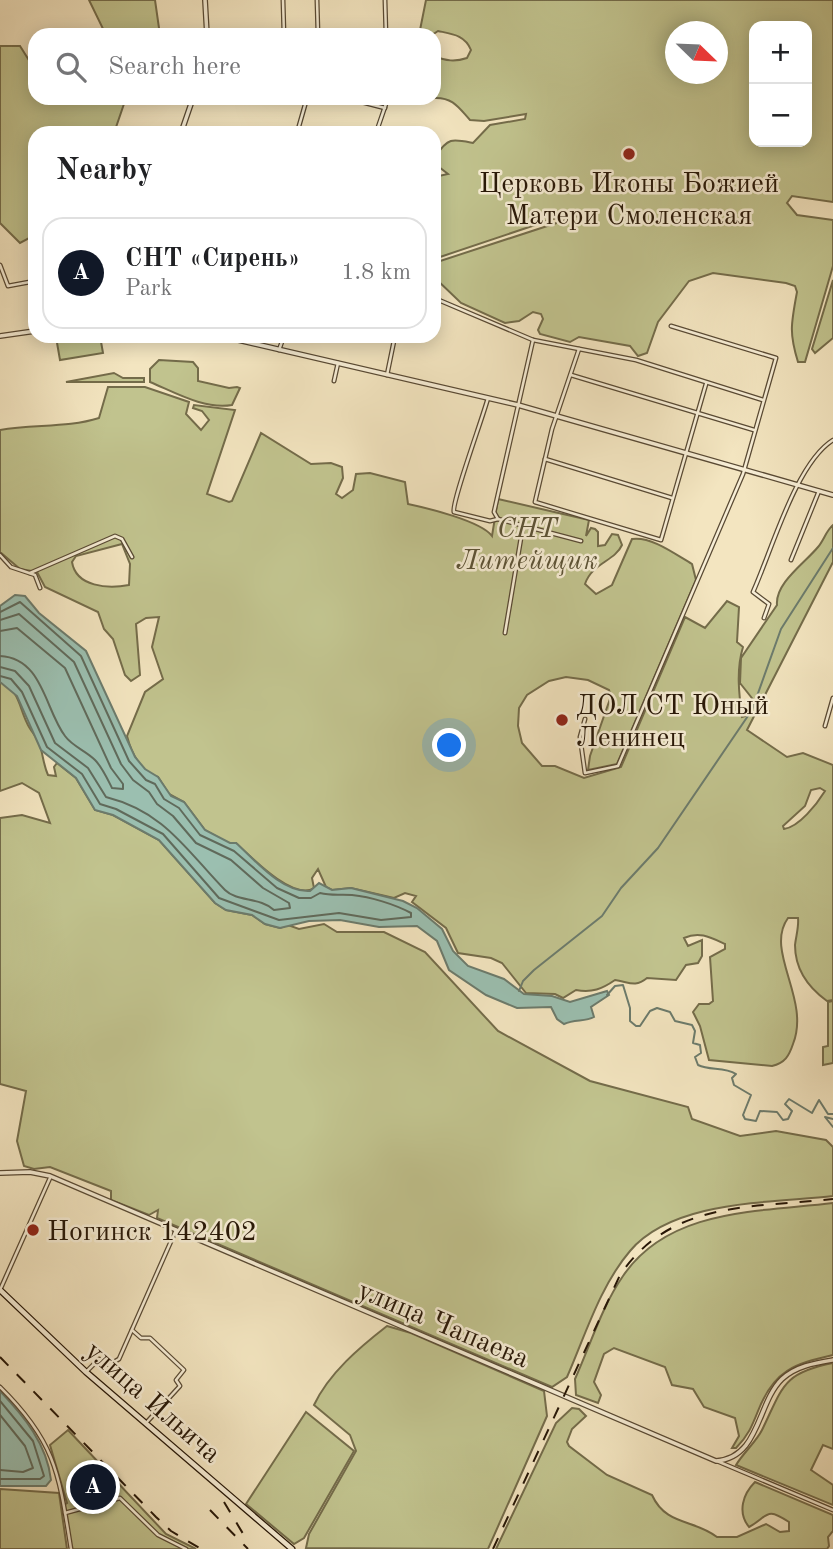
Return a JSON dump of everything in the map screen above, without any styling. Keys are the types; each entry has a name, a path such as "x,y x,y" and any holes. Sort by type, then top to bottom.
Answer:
{"main road":[{"name":"улица Ильича","path":"0,1290 86,1371 292,1549"}],"street":[{"path":"205,0 207,28"},
{"path":"283,0 284,28"},
{"path":"317,0 318,28"},
{"path":"385,0 386,28"},
{"path":"183,126 191,105"},
{"path":"299,126 305,105"},
{"path":"373,105 385,108"},
{"path":"379,126 386,105"},
{"path":"0,265 8,286 28,282"},
{"path":"441,301 533,340 636,360 763,400"},
{"path":"585,719 580,737 586,773 618,766 708,565 745,469 776,358 671,326"},
{"path":"0,336 28,332"},
{"path":"498,519 494,512 533,340"},
{"path":"257,343 557,415 833,495"},
{"path":"279,350 282,343"},
{"path":"387,375 394,343"},
{"path":"579,349 545,459 535,499 537,505 661,540 706,384"},
{"path":"334,381 338,363"},
{"path":"571,375 754,430"},
{"path":"488,398 452,509 456,513 490,521 498,519 581,541"},
{"path":"764,618 769,604 753,592 802,474 824,445 833,440"},
{"path":"545,459 672,498"},
{"path":"791,560 819,491"},
{"path":"505,633 523,526"},
{"path":"0,555 11,567 22,573 30,573 115,536 122,539 132,556"},
{"path":"30,573 35,575 40,588"},
{"path":"825,726 833,698"},
{"name":"улица Чапаева","path":"0,1173 30,1172 50,1176 716,1461"},
{"path":"0,1290 50,1176"},
{"path":"86,1371 101,1359 109,1365 119,1359 176,1230"},
{"path":"132,1330 141,1338 150,1338 184,1370 176,1380 180,1386 146,1423"},
{"path":"716,1461 727,1459 746,1444 781,1379 809,1364 833,1360"},
{"path":"0,1387 28,1414 58,1469 71,1549"},
{"path":"716,1461 833,1510"},
{"path":"65,1513 120,1498 158,1535 186,1549"}],"green space":[{"path":"89,0 155,0 159,28 103,28"},
{"path":"426,0 833,0 833,202 792,196 787,203 797,215 833,220 833,266 805,362 798,362 792,336 797,292 795,286 786,283 713,273 689,281 658,322 647,353 638,356 630,346 579,337 570,342 540,334 538,330 543,319 541,314 533,312 519,321 505,323 461,303 441,284 441,261 584,214 571,213 441,257 441,176 448,174 441,169 441,149 448,142 456,140 473,143 490,125 525,119 526,114 484,121 470,120 451,101 441,98 441,58 467,58 471,50 462,38 441,32 441,28 420,28"},
{"path":"0,46 20,46 28,59 28,105 124,105 116,126 28,126 28,239 20,243 0,223"},
{"path":"833,280 833,338 815,353 812,349"},
{"path":"57,343 101,343 103,353 60,360"},
{"path":"159,360 193,362 198,368 198,381 240,388 232,405 201,403 150,382 150,369"},
{"path":"114,373 123,378 144,378 144,382 66,382"},
{"name":"СНТ Литейщик","path":"108,387 145,387 189,402 186,414 201,430 209,420 202,411 193,408 194,405 235,410 207,494 229,502 232,501 261,433 311,464 331,463 342,467 343,478 336,494 342,498 353,490 356,474 370,473 405,482 408,504 466,520 492,536 498,499 589,520 586,536 591,528 595,529 598,532 598,546 605,545 612,534 618,535 622,545 588,577 585,584 596,594 612,585 632,539 655,543 692,564 696,580 617,764 588,770 590,756 611,696 609,690 588,680 566,677 549,681 527,695 519,708 518,726 522,743 542,766 555,766 584,778 621,767 685,617 705,628 727,601 739,607 737,642 743,647 739,664 739,691 742,717 746,716 755,702 740,683 741,658 777,605 786,581 818,547 833,525 833,562 747,730 787,757 803,753 833,765 833,1000 827,1001 820,996 800,970 795,945 798,918 788,918 782,931 781,945 793,993 797,1027 786,1058 772,1066 709,1060 700,1026 693,1012 699,1004 713,1001 710,957 725,949 725,944 714,939 700,935 684,938 688,946 702,940 702,956 698,963 686,965 676,980 647,978 635,984 615,980 597,990 576,990 563,998 555,994 526,993 502,963 491,958 458,953 446,928 412,902 416,896 405,893 394,898 351,888 332,890 326,887 318,869 312,878 314,888 295,888 273,876 236,843 230,844 205,830 184,802 169,794 158,777 142,766 131,749 127,736 145,692 163,679 152,647 159,617 146,618 136,624 140,675 131,681 125,675 113,639 104,629 98,612 45,587 37,572 20,569 0,552 0,430 99,418","holes":["122,544 130,564 129,585 112,587 94,584 80,577 75,570 72,562 76,556","820,788 825,791 812,808 796,824 784,829 783,826 805,806 811,790"]},
{"path":"0,682 11,689 18,699 28,726 39,743 48,775 56,776 54,767 57,763 76,778 95,810 113,815 159,840 215,903 226,910 252,915 265,924 280,928 288,925 299,929 324,924 337,932 384,932 425,952 498,1031 590,1081 688,1107 692,1119 740,1136 776,1131 826,1140 833,1147 833,1196 724,1207 671,1222 649,1234 619,1265 594,1312 567,1377 552,1387 157,1218 158,1210 149,1215 111,1200 111,1191 50,1167 34,1169 24,1166 17,1141 26,1091 0,1084 0,818 22,815 50,823 39,793 22,783 0,791"},
{"path":"833,1001 833,1063 823,1065 823,1047 828,1046 828,1002"},
{"path":"833,1203 833,1355 796,1366 778,1378 764,1397 747,1435 736,1448 732,1448 739,1436 735,1418 704,1407 693,1389 672,1385 665,1367 614,1348 604,1354 594,1382 601,1395 598,1403 576,1395 575,1379 603,1313 623,1276 642,1254 665,1237 690,1225 718,1217"},
{"path":"387,1326 411,1333 544,1391 547,1416 488,1549 306,1548 309,1534 356,1451 350,1435 314,1405 337,1371"},
{"path":"833,1363 833,1449 823,1445 811,1470 833,1485 833,1505 736,1465 759,1434 786,1384 803,1372"},
{"path":"572,1408 579,1409 586,1416 572,1429 567,1442 569,1446 607,1475 652,1495 658,1505 673,1517 717,1537 737,1537 766,1524 780,1532 789,1531 789,1522 775,1514 764,1516 749,1527 742,1509 747,1492 755,1482 833,1515 833,1531 828,1537 829,1546 827,1549 496,1549 556,1423"},
{"path":"306,1412 354,1451 304,1538 294,1544 246,1504"},
{"path":"68,1430 166,1534 196,1549 70,1549 64,1505 67,1503 50,1445"},
{"path":"0,1489 59,1493 67,1549 0,1549"}],"water":[{"path":"15,595 25,596 39,613 86,651 135,757 145,769 158,777 171,796 184,802 205,830 230,843 236,843 270,874 289,887 310,891 319,883 332,890 351,888 403,901 417,908 442,929 453,951 468,966 504,979 524,994 552,996 570,1002 607,991 609,995 591,1007 594,1017 564,1024 557,1019 551,1007 517,1008 486,995 449,970 437,941 417,926 379,927 340,920 309,921 280,928 265,924 252,915 226,910 215,903 159,840 113,815 95,810 76,778 41,750 17,696 0,682 0,606"},
{"path":"0,1391 26,1421 45,1454 51,1480 46,1486 0,1486"}],"waterway":[{"path":"519,991 523,981 534,970 602,916 621,888 658,848 752,710 781,629 833,548"},
{"path":"607,995 615,986 623,985 630,1008 630,1021 636,1026 640,1026 650,1011 657,1008 670,1012 675,1021 692,1025 695,1031 693,1043 700,1045 701,1053 695,1057 698,1065 736,1074 732,1078 734,1085 751,1095 743,1115 745,1119 756,1121 760,1111 777,1112 783,1120 788,1119 792,1111 785,1104 789,1099 812,1113 819,1100 828,1114 833,1114"},
{"path":"833,1119 825,1117 833,1127"}],"railway":[{"path":"493,1549 620,1275 640,1251 663,1233 688,1220 715,1212 833,1199"},
{"path":"0,1357 156,1517 171,1531 201,1549"},
{"path":"224,1502 245,1537"},
{"path":"210,1510 248,1549"}],"place":[{"name":"Церковь Иконы Божией Матери Смоленская","path":"629,154"},
{"name":"ДОЛ СТ Юный Ленинец","path":"562,720"},
{"name":"Ногинск 142402","path":"33,1230"},
{"name":"СНТ «Сирень»","path":"93,1487"}]}
